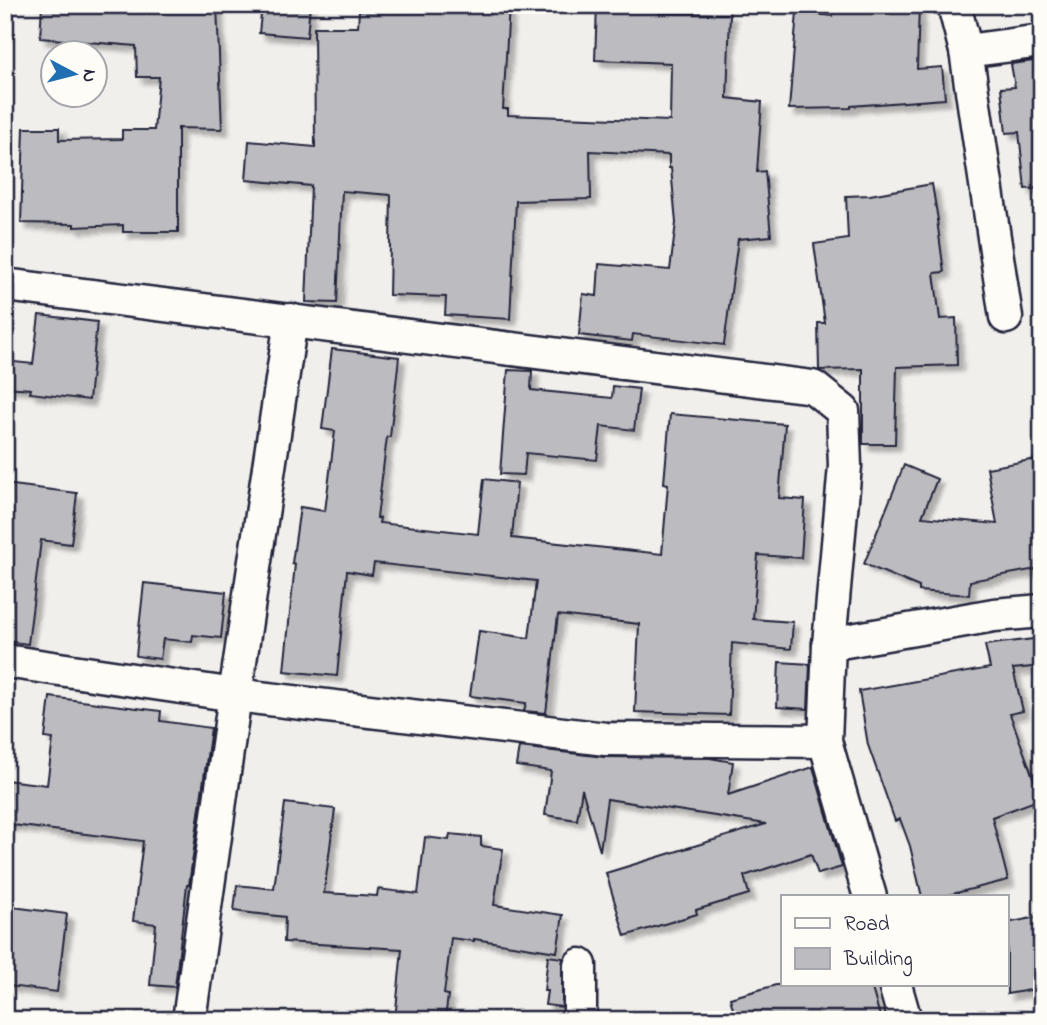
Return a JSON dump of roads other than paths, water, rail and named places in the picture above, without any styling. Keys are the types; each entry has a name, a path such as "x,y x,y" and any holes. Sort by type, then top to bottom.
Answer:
{"street":[{"path":"954,5 966,51 1006,317"},
{"path":"966,51 1042,41"},
{"path":"5,285 813,387 843,411 845,466 829,644 825,741 869,895"},
{"path":"189,1020 291,320"},
{"path":"829,644 994,615 1042,611"},
{"path":"5,662 235,695 606,739 825,741"},
{"path":"580,965 580,1020"},
{"path":"895,986 905,1020"}]}
